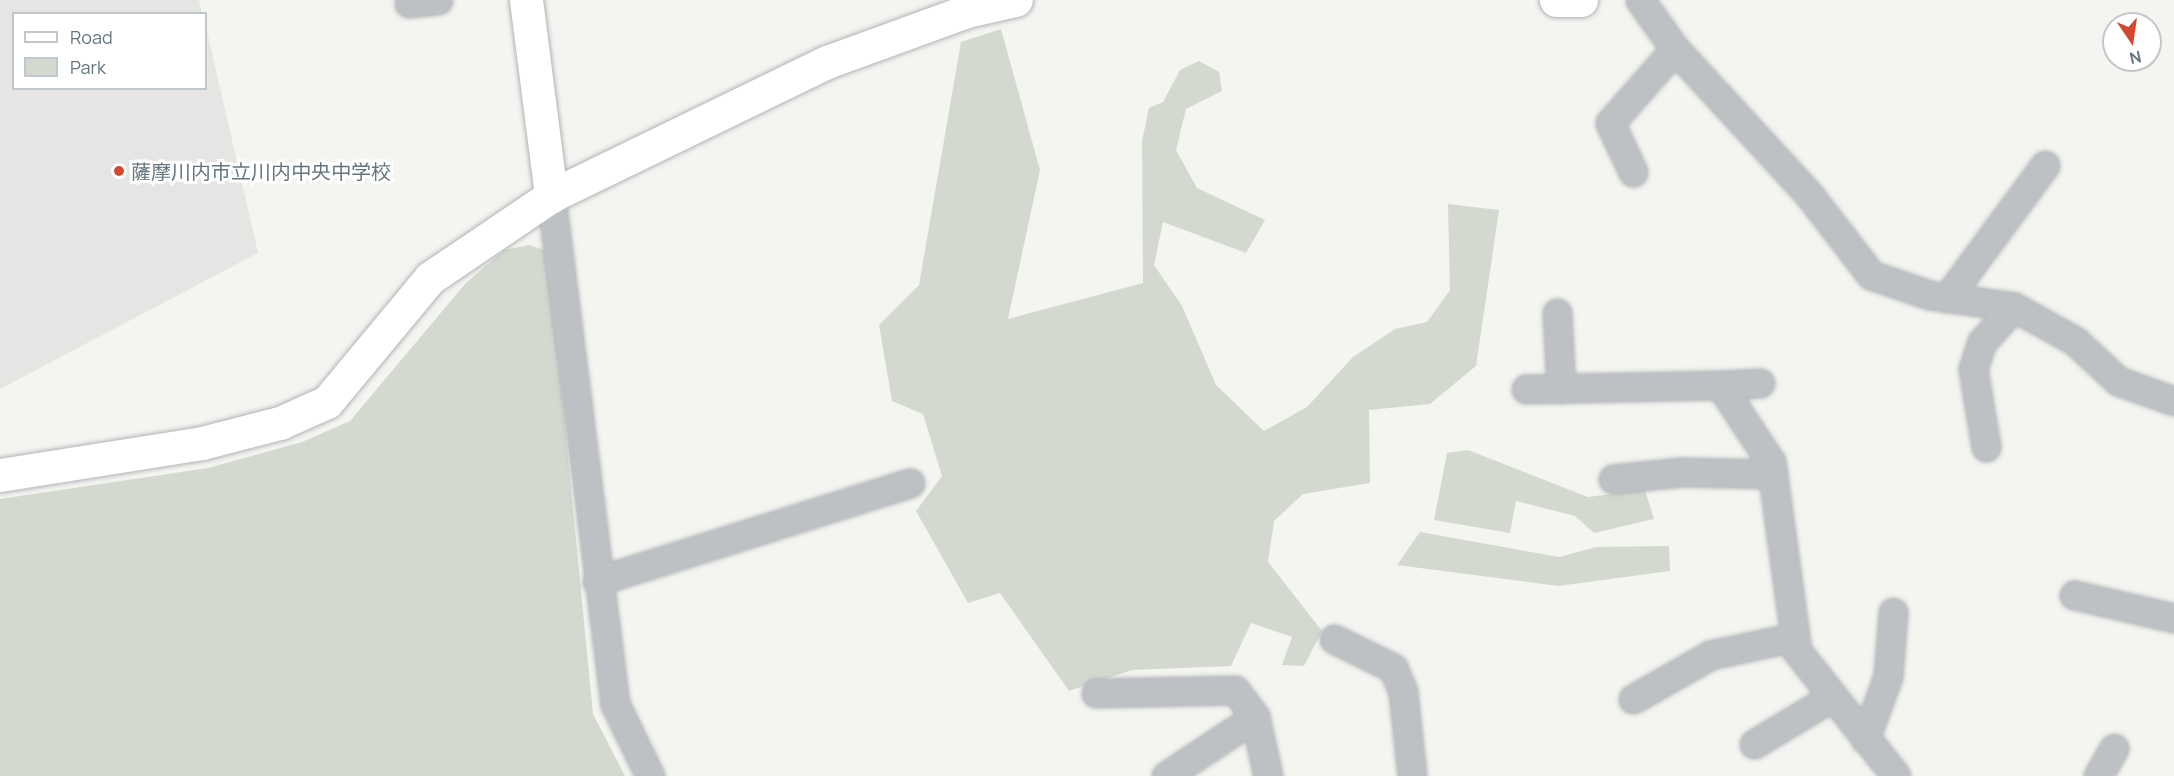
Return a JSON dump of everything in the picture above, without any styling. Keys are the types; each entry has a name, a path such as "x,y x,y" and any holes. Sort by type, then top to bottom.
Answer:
{"street":[{"path":"409,3 438,0"},
{"path":"526,0 597,581 615,704 650,776"},
{"path":"0,475 202,443 280,423 327,402 430,278 551,196 827,62 967,5 1016,0"},
{"path":"1556,0 1581,0"},
{"path":"1640,0 1675,49 1810,196 1871,275 1947,298 2014,307 2075,341 2118,381 2174,401"},
{"path":"1633,172 1610,123 1675,49"},
{"path":"1947,298 2045,165"},
{"path":"1986,447 1973,369 1982,342 2014,307"},
{"path":"1557,314 1561,389"},
{"path":"1526,389 1760,383"},
{"path":"1720,385 1771,462 1797,651 1865,739 1883,773"},
{"path":"1613,479 1682,472 1773,474"},
{"path":"597,581 910,483"},
{"path":"2074,595 2172,627"},
{"path":"1865,739 1888,676 1893,612"},
{"path":"1633,699 1710,656 1795,637"},
{"path":"1334,639 1393,668 1403,692 1412,776"},
{"path":"1096,693 1235,690 1255,717 1268,776"},
{"path":"1755,744 1832,696"},
{"path":"1166,776 1255,717"},
{"path":"2098,776 2114,748"}],"shaded area":[{"name":"薩摩川内市立川内中央中学校","path":"0,0 199,0 202,12 12,12 12,90 207,90 207,31 258,253 0,389"}],"green space":[{"path":"1001,29 1040,170 1008,319 1143,283 1142,141 1149,108 1163,102 1180,70 1199,61 1219,72 1222,91 1186,109 1176,150 1197,188 1265,220 1246,253 1163,222 1154,265 1182,306 1216,385 1264,431 1307,407 1353,357 1395,329 1427,322 1450,290 1448,204 1499,210 1476,366 1430,404 1369,410 1370,483 1303,494 1274,521 1268,562 1322,631 1304,666 1282,665 1292,637 1251,623 1231,666 1132,670 1069,691 1000,593 968,603 916,511 942,476 923,414 892,401 879,325 919,285 961,42"},
{"path":"529,245 545,250 550,273 593,714 625,776 0,776 0,499 208,468 302,442 350,421 465,284 504,250"},
{"path":"1468,450 1588,497 1645,490 1654,519 1594,533 1575,516 1516,501 1510,533 1434,520 1447,453"},
{"path":"1420,532 1559,557 1596,547 1669,546 1670,571 1558,586 1397,565"}],"place":[{"name":"薩摩川内市立川内中央中学校","path":"119,171"}]}
